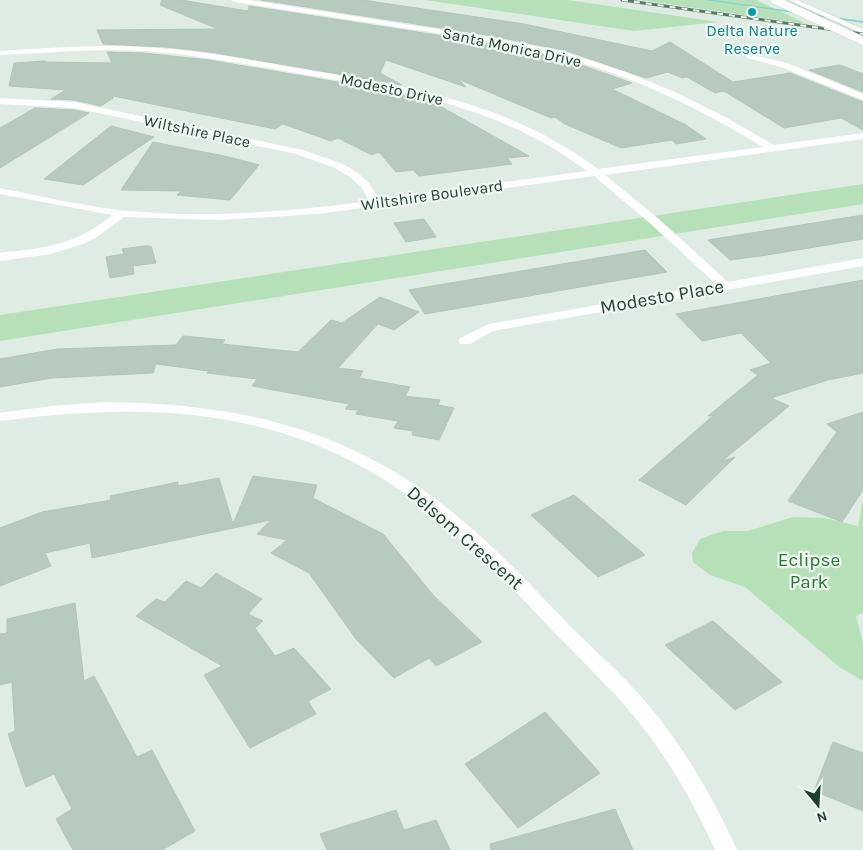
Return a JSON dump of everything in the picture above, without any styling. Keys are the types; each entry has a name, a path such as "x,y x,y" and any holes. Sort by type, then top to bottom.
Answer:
{"street":[{"name":"Santa Monica Drive","path":"235,0 475,37 562,55 625,75 681,97 721,117 772,148"},
{"path":"775,0 863,42"},
{"path":"792,0 863,32"},
{"name":"Modesto Drive","path":"0,53 98,48 180,52 402,89 461,104 510,121 532,132 598,173 633,201 725,286"},
{"path":"750,56 784,64 863,97"},
{"name":"Wiltshire Place","path":"0,101 74,105 299,152 339,166 354,175 365,185 376,203"},
{"name":"Wiltshire Boulevard","path":"0,192 122,213 210,217 251,216 318,211 863,136"},
{"path":"0,257 63,248 78,243 94,236 122,213"},
{"name":"Modesto Place","path":"465,341 489,328 863,262"},
{"name":"Delsom Crescent","path":"0,417 72,407 116,405 173,408 222,414 278,426 322,440 364,459 430,504 488,556 552,618 648,719 691,781 711,814 726,850"}],"green space":[{"path":"425,0 568,0 718,22 634,31"},
{"name":"Delta Nature Reserve","path":"640,0 756,0 807,24"},
{"path":"863,184 863,204 0,341 0,315"},
{"name":"Eclipse Park","path":"863,500 863,613 856,616 863,643 863,681 838,666 745,587 710,575 693,562 692,553 700,539 723,531 748,531 793,517 824,518 858,526"}],"building":[{"path":"162,0 181,0 248,11 249,6 469,40 546,55 632,83 612,89 686,125 706,139 676,144 672,140 621,148 565,124 555,117 551,118 458,79 466,87 386,60 380,73 402,85 210,52 166,47 103,44 97,30 218,29 160,5"},
{"path":"261,0 363,0 524,24 652,51 670,42 733,82 790,73 863,102 863,130 841,118 784,128 724,91 715,93 687,77 682,78 668,72 646,78 564,50 487,35"},
{"path":"107,52 143,53 209,60 355,85 431,101 529,156 507,158 512,164 419,176 413,170 396,172 379,152 372,155 338,138 331,141 283,124 275,129 113,96 113,98 101,106 74,100 51,99 66,90 9,86 14,63 45,61 112,63"},
{"path":"840,65 863,74 863,92 809,70"},
{"path":"35,108 74,110 89,113 0,168 0,128"},
{"path":"111,126 154,137 83,185 44,179"},
{"path":"153,142 259,165 230,200 177,195 181,191 121,190"},
{"path":"863,215 863,239 767,255 730,260 708,240"},
{"path":"424,219 436,237 406,242 394,223"},
{"path":"151,246 156,263 133,266 134,274 110,278 106,257 124,254 122,249"},
{"path":"645,250 667,272 425,314 409,290"},
{"path":"863,280 863,373 828,380 771,398 789,406 722,461 735,457 686,505 639,480 714,415 708,416 758,375 750,370 771,363 741,333 702,341 676,314"},
{"path":"380,297 419,312 394,330 378,324 338,368 363,371 359,378 410,387 405,396 440,400 438,405 454,408 439,440 412,435 413,431 394,428 398,421 356,414 358,410 345,409 349,404 252,386 257,379 156,364 153,373 52,378 0,387 0,359 57,349 176,345 183,336 225,340 222,344 298,352 331,320 342,323"},
{"path":"863,412 863,490 842,522 788,501 837,432 827,424"},
{"path":"253,476 317,485 313,498 383,534 433,595 482,642 436,666 429,658 394,678 356,639 309,573 271,553 287,540 257,534 271,520 92,558 90,543 45,553 51,566 0,586 0,528 42,512 111,500 110,496 178,482 178,486 219,478 233,524"},
{"path":"574,495 645,555 598,577 531,515"},
{"path":"216,573 262,599 248,614 263,621 255,628 275,656 294,648 331,689 308,701 316,714 250,748 204,675 222,666 136,616 156,599 165,602 186,581 201,588"},
{"path":"75,603 84,681 94,676 137,757 152,750 195,831 162,850 73,850 56,819 72,809 54,774 26,787 8,734 15,731 12,682 0,685 0,634 7,633 7,619"},
{"path":"713,621 782,682 735,710 665,645"},
{"path":"545,712 600,773 518,828 465,764"},
{"path":"833,742 863,753 863,811 814,791"},
{"path":"615,809 633,850 491,850 490,844"},
{"path":"396,810 404,830 436,820 450,850 327,850 320,834"}],"waterway":[{"path":"707,0 863,22"}],"railway":[{"path":"622,0 863,34"}],"place":[{"name":"Delta Nature Reserve","path":"752,12"}]}
